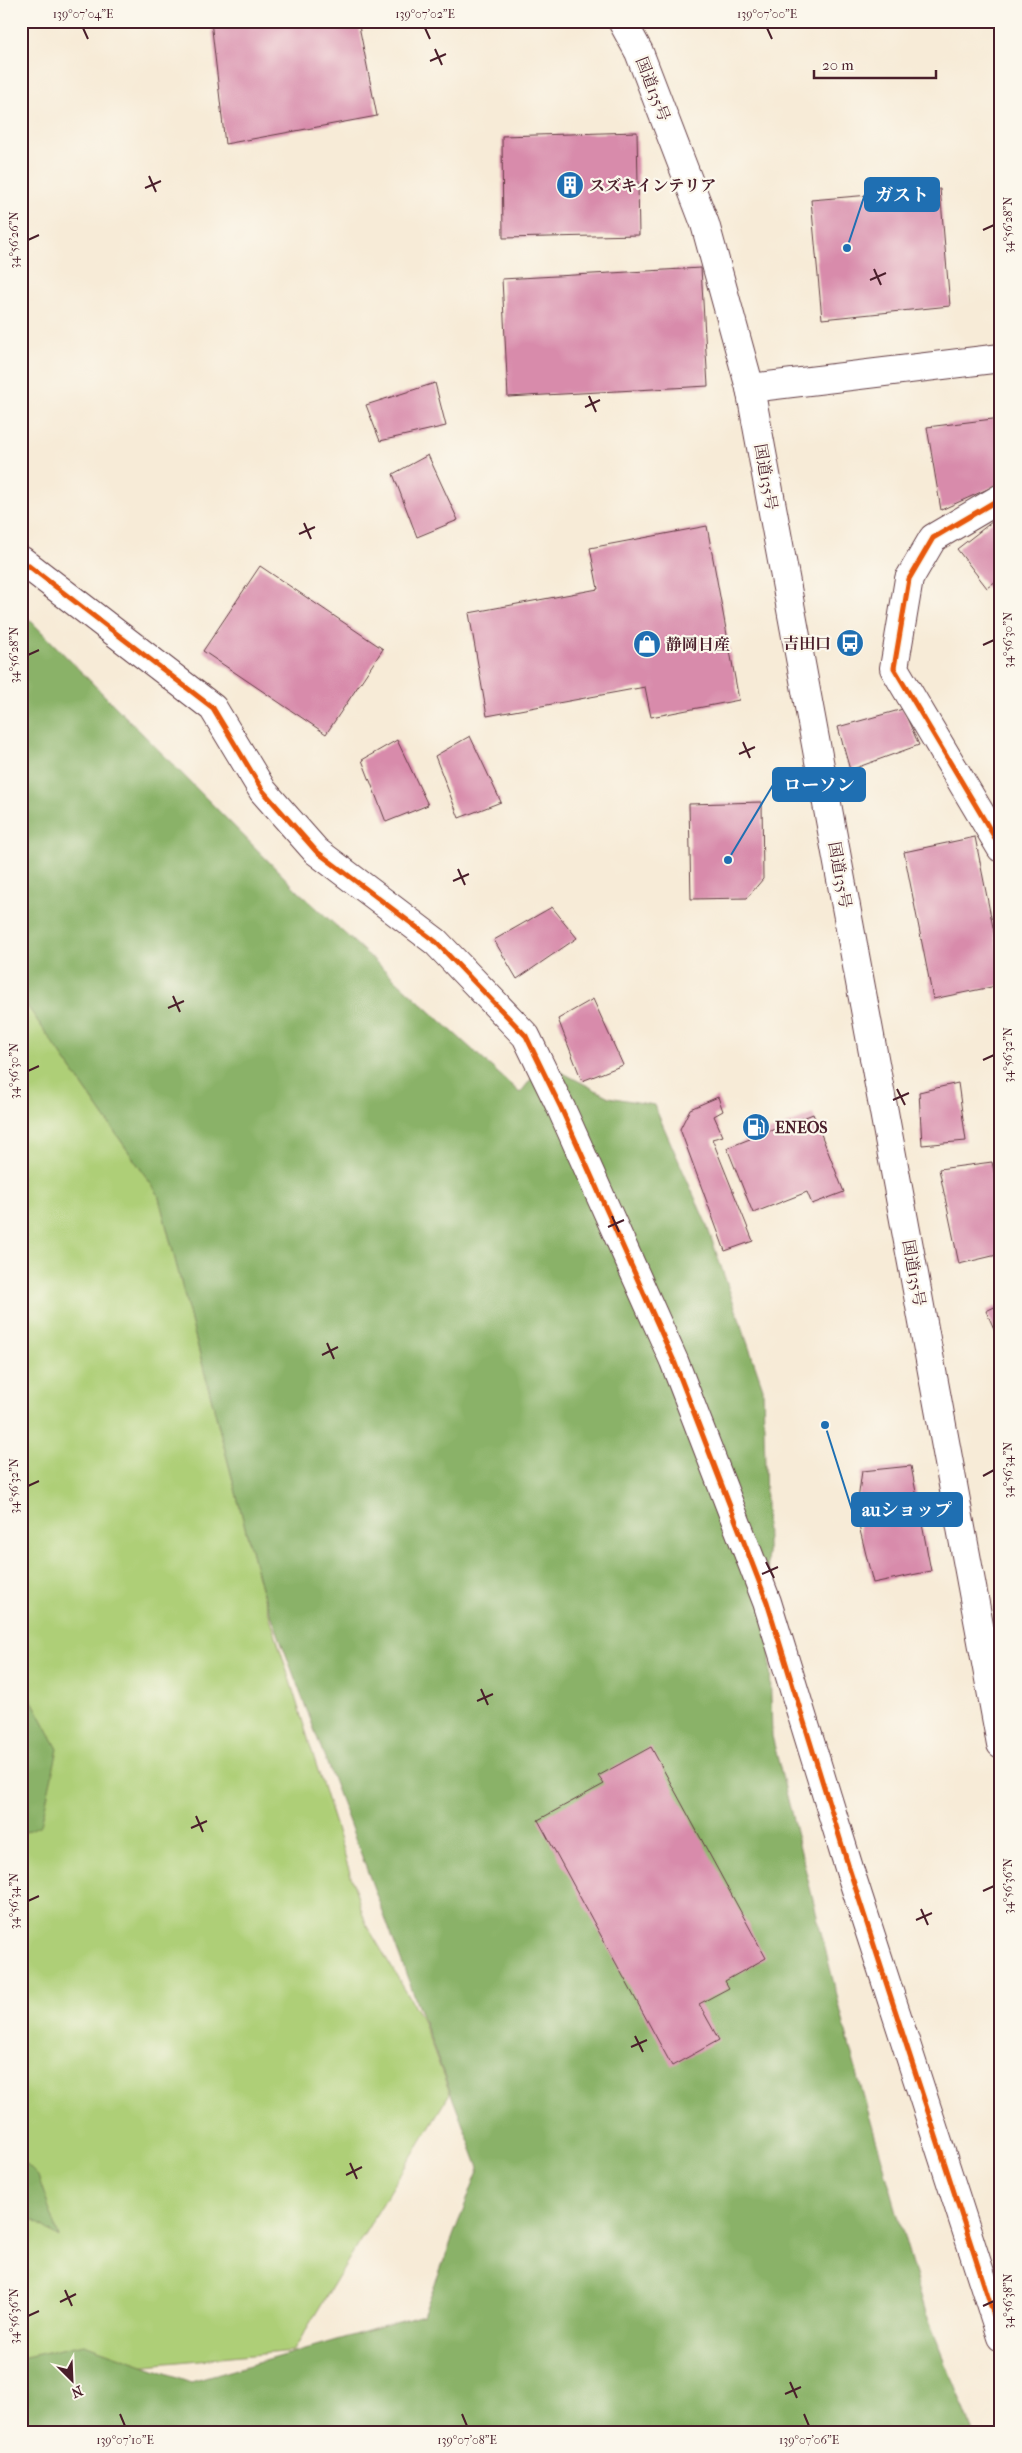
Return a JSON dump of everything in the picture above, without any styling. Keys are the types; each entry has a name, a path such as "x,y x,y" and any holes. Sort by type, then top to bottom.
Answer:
{"main road":[{"name":"国道135号","path":"622,21 639,52 705,224 750,388 992,1654 1001,1744"},
{"path":"750,388 1001,358"},
{"path":"1001,498 933,538 909,579 894,668 1001,848"},
{"path":"21,560 213,708 264,791 316,851 436,942 526,1036 561,1108 674,1361 767,1602 849,1868 1001,2337"}],"green space":[{"path":"21,611 299,892 520,1093 544,1063 609,1097 654,1105 706,1223 763,1388 772,1736 851,2052 926,2313 973,2432 21,2432 21,2358 84,2344 191,2382 423,2315 479,2168 261,1588 158,1194 21,997"},
{"path":"21,997 158,1194 261,1588 366,1924 421,2017 450,2093 293,2351 21,2377"},
{"path":"21,1680 58,1749 41,1825 21,1834"},
{"path":"21,2159 38,2176 59,2237 21,2212"}],"building":[{"path":"211,21 358,21 377,116 225,144"},
{"name":"スズキインテリア","path":"637,132 639,235 503,238 502,136"},
{"path":"940,189 950,306 822,319 811,200"},
{"path":"701,268 708,386 508,397 502,279"},
{"path":"435,383 446,426 380,441 366,405"},
{"path":"1001,418 1001,483 941,510 927,427"},
{"path":"428,455 458,520 417,537 393,474"},
{"path":"997,518 1001,523 1001,577 987,588 957,549"},
{"path":"707,526 739,700 651,717 645,687 487,716 469,613 598,589 590,548"},
{"path":"260,566 383,649 326,734 203,651"},
{"path":"903,709 919,745 850,770 838,727"},
{"path":"470,736 501,802 459,818 435,756"},
{"path":"397,740 428,805 386,822 362,760"},
{"path":"762,802 763,879 747,898 691,899 689,804"},
{"path":"975,837 1001,967 1001,985 933,999 904,852"},
{"path":"552,907 577,938 517,979 494,940"},
{"path":"593,999 623,1065 582,1081 558,1019"},
{"path":"958,1083 966,1141 922,1145 919,1092"},
{"path":"718,1097 723,1111 714,1116 723,1136 712,1139 753,1241 725,1251 680,1129 690,1109"},
{"path":"813,1114 844,1192 812,1204 807,1192 753,1213 727,1148"},
{"path":"992,1162 1001,1203 1001,1254 959,1264 939,1169"},
{"path":"1001,1304 1001,1344 986,1311"},
{"path":"911,1466 931,1571 873,1583 856,1514 862,1471"},
{"path":"651,1747 766,1958 725,1981 729,1988 699,2004 719,2040 672,2066 538,1820 604,1784 598,1776"}],"cycle path":[{"path":"1001,498 933,538 909,579 894,668 1001,848"},
{"path":"21,560 213,708 263,791 316,851 436,942 526,1036 561,1108 674,1361 767,1602 849,1868 1001,2337"}],"place":[{"name":"スズキインテリア","path":"570,185"},
{"name":"ガスト","path":"847,248"},
{"name":"吉田口","path":"850,643"},
{"name":"静岡日産","path":"647,644"},
{"name":"ローソン","path":"728,860"},
{"name":"ENEOS","path":"756,1127"},
{"name":"auショップ","path":"825,1425"}]}
